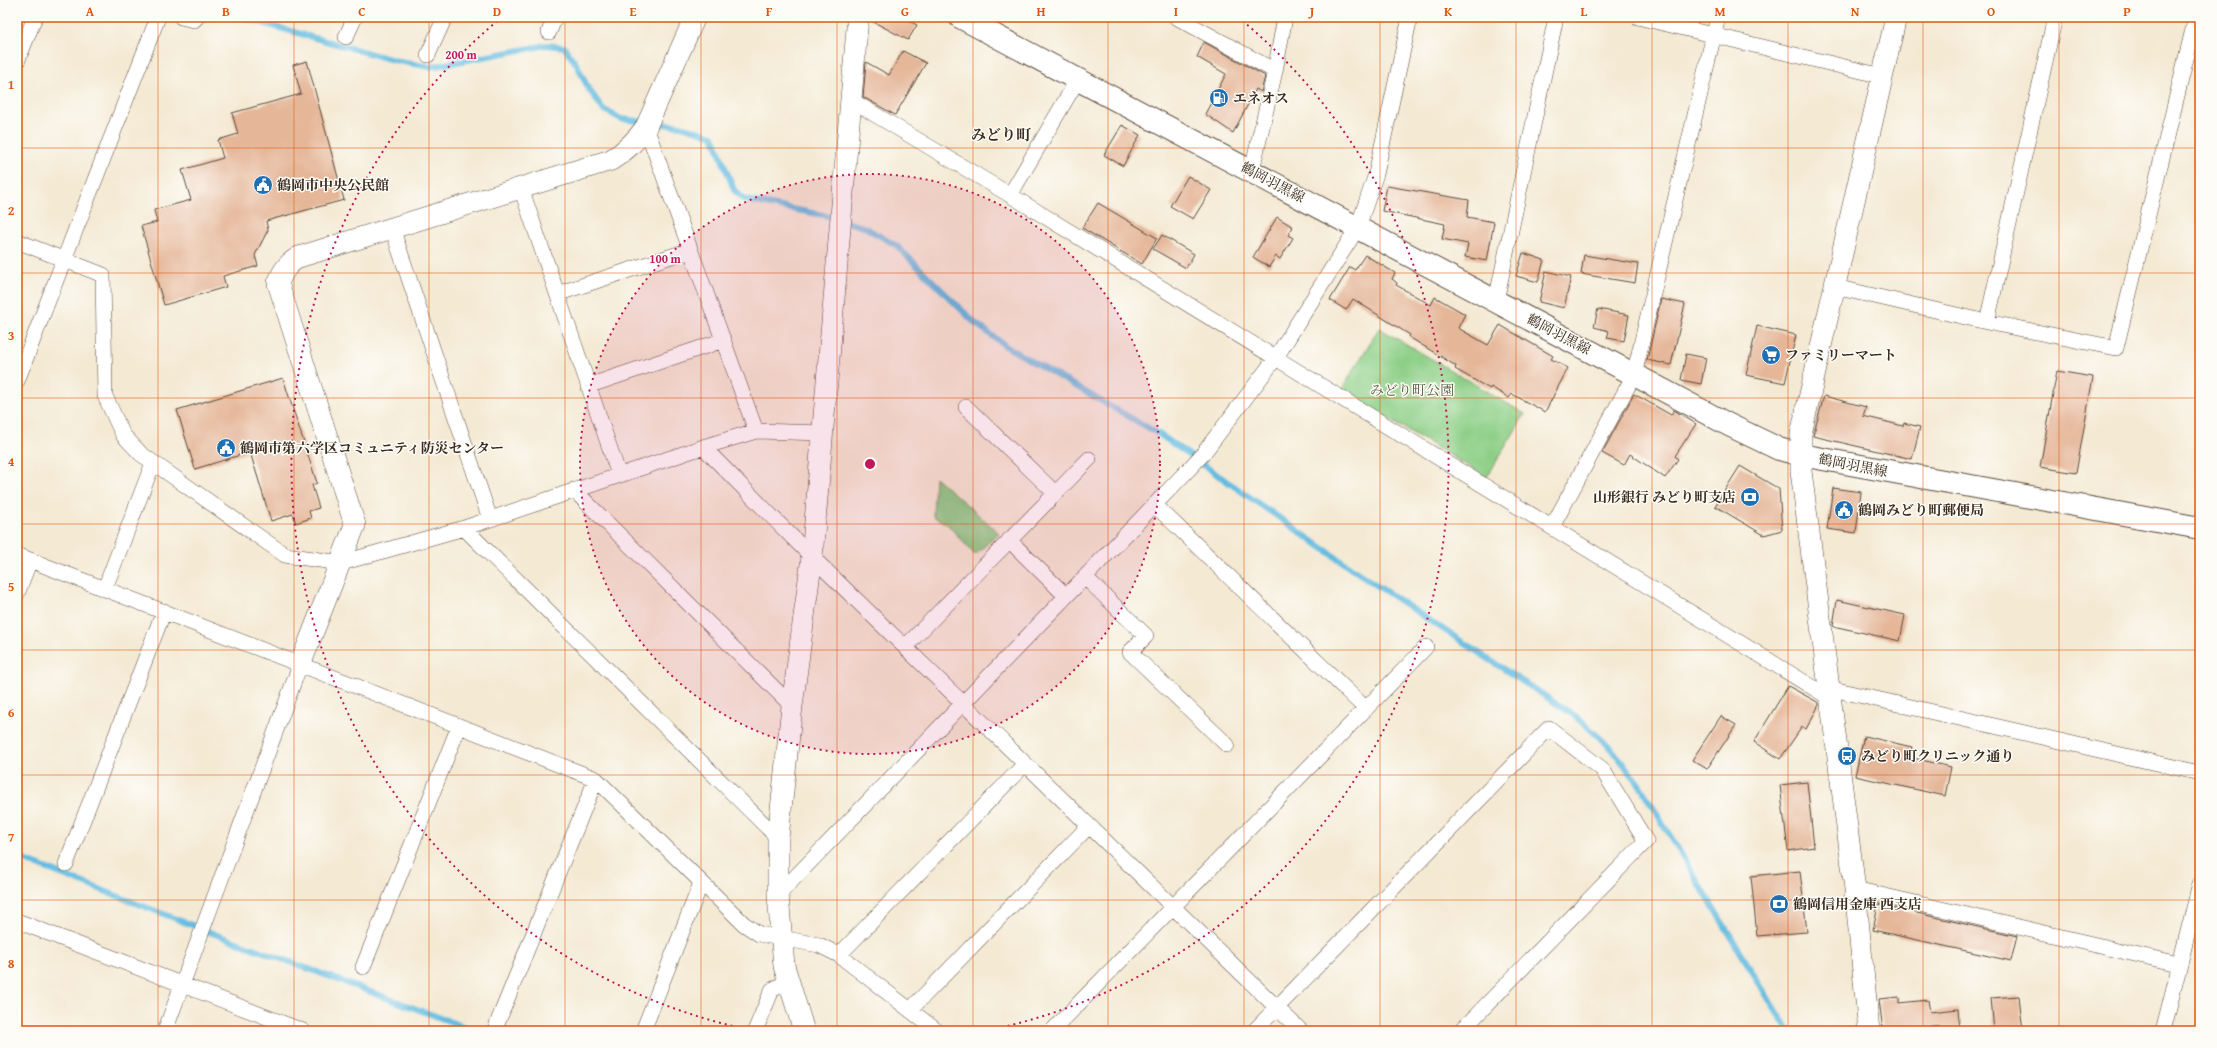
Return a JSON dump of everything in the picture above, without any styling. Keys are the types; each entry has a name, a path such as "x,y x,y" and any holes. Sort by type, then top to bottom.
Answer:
{"main road":[{"name":"鶴岡羽黒線","path":"960,17 1252,170 1634,375 1729,425 1779,449 1801,455 2200,528"}],"street":[{"path":"17,62 35,17"},
{"path":"17,381 158,17"},
{"path":"181,17 194,20 197,17"},
{"path":"346,37 355,17"},
{"path":"428,55 445,17"},
{"path":"549,32 555,17"},
{"path":"165,1031 300,665 355,525 278,283 282,272 289,263 298,257 611,160 624,152 638,139 649,120 694,17"},
{"path":"804,1031 788,982 781,938 778,895 778,838 792,706 812,557 849,99 858,17"},
{"path":"1176,17 1275,71"},
{"path":"1252,170 1275,71 1285,17"},
{"path":"778,895 962,702 1202,455 1275,359 1358,227 1376,174 1410,17"},
{"path":"1496,301 1556,17"},
{"path":"1638,17 1882,76"},
{"path":"1552,528 1634,375 1718,17"},
{"path":"1869,1031 1854,889 1801,471 1801,434 1896,17"},
{"path":"1987,322 2055,17"},
{"path":"1835,287 1987,322 2116,348 2196,17"},
{"path":"1010,196 1078,79"},
{"path":"849,99 1552,528 1829,693 2200,773"},
{"path":"649,120 690,250 756,431"},
{"path":"521,188 619,475"},
{"path":"392,228 490,519"},
{"path":"17,241 103,275 105,396 123,435 141,454 285,555 341,562 464,528 703,447 756,431 823,433"},
{"path":"557,294 690,250"},
{"path":"588,386 724,340"},
{"path":"966,407 1055,493"},
{"path":"703,447 812,557 1301,1031"},
{"path":"905,647 1089,458"},
{"path":"105,588 154,463"},
{"path":"574,490 792,706"},
{"path":"1155,505 1366,709"},
{"path":"464,528 778,838"},
{"path":"1009,540 1066,596"},
{"path":"17,594 24,557 596,779 744,924 759,934 819,945 839,955 937,1031"},
{"path":"1085,577 1146,636 1130,652 1227,745"},
{"path":"66,864 164,611"},
{"path":"1052,1031 1426,647"},
{"path":"363,967 459,726"},
{"path":"1254,1031 1549,728 1602,769 1646,841 1461,1031"},
{"path":"839,955 1025,764"},
{"path":"497,1024 596,779"},
{"path":"910,1010 1089,826"},
{"path":"643,1031 701,883"},
{"path":"2163,1031 2178,964 2200,884"},
{"path":"1854,889 2178,964"},
{"path":"17,921 303,1031"},
{"path":"755,1031 772,990 788,982"}],"green space":[{"name":"みどり町公園","path":"1379,328 1525,414 1487,477 1341,391"},
{"path":"935,477 999,533 975,555 947,524 933,516"}],"building":[{"path":"870,17 902,17 917,25 908,40 870,20"},
{"path":"1204,42 1265,76 1261,92 1256,89 1233,133 1205,114 1226,74 1197,57"},
{"path":"903,51 926,63 895,115 863,97 866,62 889,75"},
{"name":"鶴岡市中央公民館","path":"307,61 344,200 266,221 268,230 255,255 258,266 223,276 226,287 164,305 141,226 157,222 154,210 191,200 182,170 223,158 218,140 238,134 232,113 301,94 293,65"},
{"path":"1122,125 1140,135 1123,166 1104,155"},
{"path":"1188,176 1211,190 1193,219 1170,206"},
{"path":"1387,186 1469,200 1467,217 1494,222 1487,261 1465,257 1468,244 1442,239 1445,224 1382,211"},
{"path":"1098,203 1157,238 1142,264 1082,228"},
{"path":"1277,217 1293,227 1288,235 1293,238 1280,259 1276,256 1269,267 1253,257"},
{"path":"1162,235 1194,254 1186,268 1153,249"},
{"path":"1523,253 1544,260 1538,282 1516,276"},
{"path":"1365,255 1395,273 1392,279 1397,283 1396,285 1431,305 1435,297 1465,314 1458,328 1488,345 1500,325 1553,356 1551,359 1568,368 1545,412 1512,394 1509,398 1491,387 1490,389 1455,369 1456,366 1409,337 1410,335 1353,299 1346,310 1330,300 1350,267 1355,270"},
{"path":"1584,255 1638,264 1635,283 1581,274"},
{"path":"1546,271 1571,277 1564,308 1539,302"},
{"path":"1661,299 1685,304 1671,365 1647,360"},
{"path":"1598,309 1629,315 1624,341 1607,338 1609,331 1594,327"},
{"name":"ファミリーマート","path":"1757,326 1796,335 1785,383 1746,375"},
{"path":"1686,354 1706,358 1701,384 1681,380"},
{"path":"2057,371 2093,377 2076,473 2040,467"},
{"name":"鶴岡市第六学区コミュニティ防災センター","path":"283,378 317,483 312,485 319,508 309,511 311,518 296,523 293,514 271,521 250,452 195,469 177,410"},
{"path":"1634,394 1671,415 1674,410 1696,424 1675,456 1678,459 1665,478 1630,454 1624,465 1602,453"},
{"path":"1824,396 1866,407 1863,416 1903,426 1904,423 1920,427 1912,459 1813,436"},
{"name":"山形銀行 みどり町支店","path":"1740,466 1779,489 1782,530 1764,535 1715,506"},
{"path":"1833,488 1861,492 1856,533 1827,529"},
{"path":"1837,600 1905,615 1900,641 1833,626"},
{"path":"1788,686 1819,703 1819,705 1806,729 1802,727 1780,759 1754,742"},
{"path":"1721,716 1736,725 1707,769 1692,760"},
{"path":"1864,736 1912,747 1909,757 1951,767 1945,796 1855,776"},
{"path":"1807,782 1814,847 1788,851 1780,785"},
{"name":"鶴岡信用金庫 西支店","path":"1800,871 1807,932 1757,936 1751,876"},
{"path":"1878,904 2017,936 2011,961 1873,930"},
{"path":"2019,996 2023,1031 1994,1031 1991,998"},
{"path":"1899,997 1899,1003 1928,1000 1930,1012 1958,1009 1960,1031 1940,1031 1940,1026 1902,1031 1883,1031 1879,999"}],"waterway":[{"path":"241,17 393,60 430,67 547,45 564,47 577,65 588,88 603,109 621,119 681,126 713,136 734,190 745,200 823,215 866,228 897,246 974,322 1007,347 1159,434 1370,581 1578,718 1612,749 1639,784 1788,1031"},
{"path":"17,857 220,936 476,1031"}],"place":[{"name":"エネオス","path":"1219,98"},
{"name":"鶴岡市中央公民館","path":"263,185"},
{"name":"ファミリーマート","path":"1771,355"},
{"name":"鶴岡市第六学区コミュニティ防災センター","path":"226,448"},
{"name":"山形銀行 みどり町支店","path":"1750,497"},
{"name":"鶴岡みどり町郵便局","path":"1844,510"},
{"name":"みどり町クリニック通り","path":"1847,756"},
{"name":"鶴岡信用金庫 西支店","path":"1779,904"}],"district":[{"name":"みどり町","path":"1001,135"}]}
